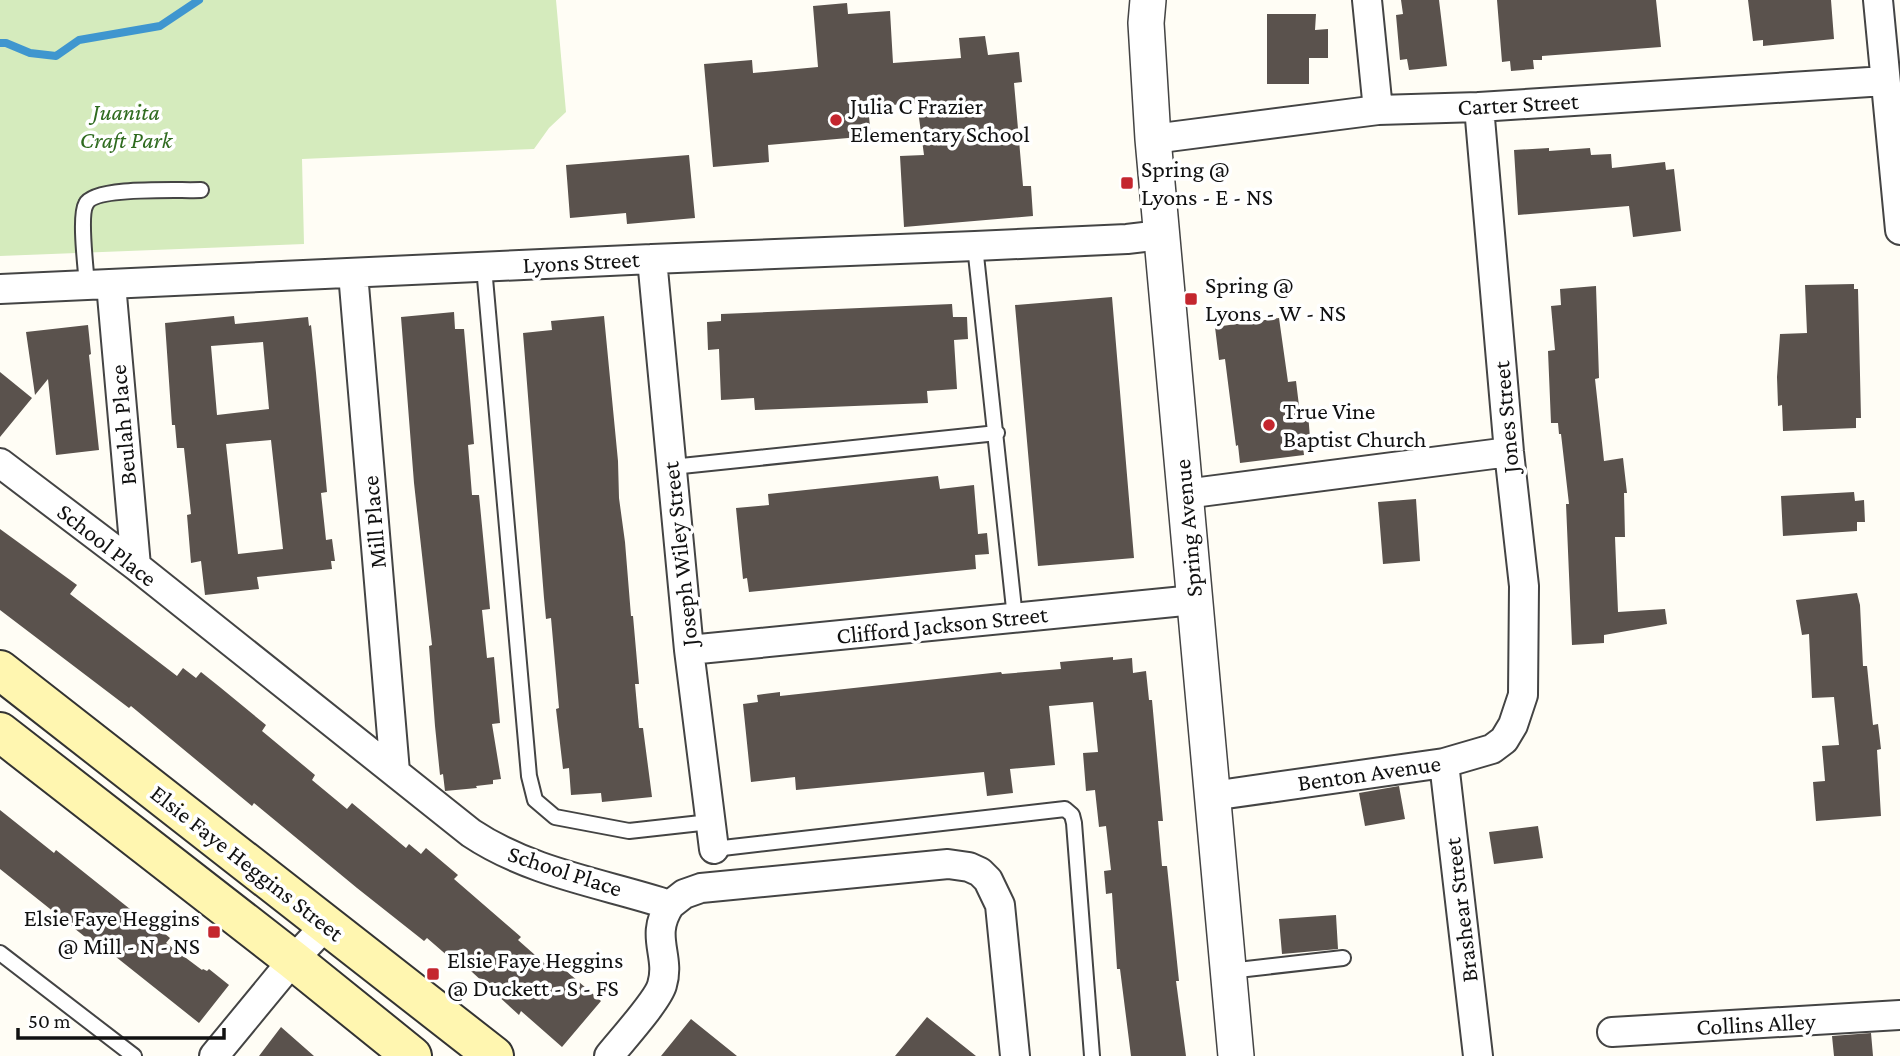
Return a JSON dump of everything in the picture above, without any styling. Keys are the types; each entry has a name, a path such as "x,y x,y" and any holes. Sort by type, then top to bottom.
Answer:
{"main road":[{"name":"Elsie Faye Heggins Street","path":"0,670 494,1056"},
{"name":"Elsie Faye Heggins Street","path":"0,732 412,1056"}],"street":[{"name":"Spring Avenue","path":"1148,0 1146,23 1153,139 1236,1056"},
{"path":"1367,0 1378,110"},
{"path":"1878,0 1900,230"},
{"name":"Carter Street","path":"1153,139 1378,110 1479,107 1885,81"},
{"name":"Jones Street","path":"1479,107 1509,453 1524,586 1523,695 1513,725"},
{"name":"Lyons Street","path":"0,289 975,246 1161,235"},
{"name":"Joseph Wiley Street","path":"652,259 689,650 712,836"},
{"name":"Mill Place","path":"353,273 395,772"},
{"name":"Beulah Place","path":"99,285 136,566"},
{"path":"1185,494 1509,453"},
{"name":"School Place","path":"0,463 136,566 471,833 522,861 670,905"},
{"name":"Clifford Jackson Street","path":"689,650 1194,600"},
{"name":"Benton Avenue","path":"1212,796 1444,763 1492,749 1504,740 1513,725"},
{"name":"Brashear Street","path":"1444,763 1478,1056"},
{"path":"609,1056 661,990 664,972 660,933 662,918 670,905 684,894 701,888 948,864 969,867 988,880 1000,905 1015,1056"},
{"path":"214,1056 293,960 327,924"},
{"name":"Collins Alley","path":"1612,1032 1900,1015"}],"lane":[{"path":"99,285 83,215 86,204 94,197 109,192 201,190"},
{"path":"975,246 1016,618"},
{"path":"484,267 529,776 535,800 555,817 629,831 712,836 1065,809 1072,815 1074,823 1092,1056"},
{"path":"672,467 997,433"},
{"path":"0,953 134,1056"},
{"path":"1228,971 1343,958"}],"green space":[{"name":"Juanita Craft Park","path":"0,0 556,0 566,112 549,128 534,149 302,159 304,244 0,256"}],"building":[{"path":"1401,0 1439,0 1447,66 1409,70 1407,59 1400,60 1396,15 1403,14"},
{"path":"1497,0 1656,0 1661,47 1542,56 1542,60 1533,60 1534,69 1511,71 1510,61 1502,62"},
{"path":"1748,0 1831,0 1834,39 1763,46 1763,40 1753,41"},
{"path":"847,3 848,14 890,11 893,63 961,58 959,38 985,36 988,55 1019,52 1022,82 1014,83 1023,186 1031,186 1033,216 904,227 900,156 924,155 917,103 868,107 871,136 768,145 769,162 713,167 704,64 752,60 753,73 818,67 813,6"},
{"path":"1267,14 1316,14 1315,30 1328,29 1328,58 1309,58 1309,84 1267,84"},
{"path":"1549,148 1549,151 1590,148 1591,155 1611,154 1612,168 1665,162 1666,170 1674,169 1681,231 1633,237 1629,206 1518,215 1514,150"},
{"path":"689,155 695,218 627,224 626,213 570,218 566,165"},
{"path":"1854,284 1854,289 1858,289 1861,418 1856,418 1856,428 1783,431 1782,405 1778,406 1777,377 1780,334 1807,333 1805,285"},
{"path":"1596,286 1599,378 1595,379 1604,461 1623,458 1627,493 1624,493 1625,537 1615,537 1618,612 1665,609 1667,624 1604,635 1604,643 1572,645 1566,504 1569,504 1561,434 1558,423 1551,423 1548,351 1555,350 1551,306 1561,305 1560,289"},
{"path":"1112,297 1134,558 1038,566 1015,305"},
{"path":"952,304 953,317 967,317 968,339 954,340 957,389 927,391 928,403 755,410 754,398 721,400 719,349 708,350 707,322 721,321 721,314"},
{"path":"454,312 455,329 464,329 474,444 468,445 472,495 479,495 490,609 482,610 487,658 494,657 500,723 492,724 501,779 493,780 493,784 476,786 477,788 445,791 443,774 440,775 435,726 429,646 432,645 414,483 401,317"},
{"path":"234,316 235,324 308,317 309,326 311,325 327,492 321,493 326,540 332,539 335,561 331,561 332,569 257,577 259,589 205,595 201,561 191,563 187,515 191,514 184,448 177,448 175,425 172,425 165,323","holes":["263,342 269,409 217,415 211,346","271,440 283,549 238,554 226,444"]},
{"path":"604,316 619,498 639,684 635,684 639,728 643,728 652,797 602,802 601,793 571,795 569,768 563,769 556,709 559,708 551,618 546,619 544,598 523,333 552,330 551,321"},
{"path":"1279,318 1288,382 1296,381 1300,414 1308,413 1310,438 1302,439 1304,455 1240,463 1225,359 1219,360 1215,327"},
{"path":"88,325 99,450 56,455 48,379 35,395 26,332"},
{"path":"0,372 32,398 0,437"},
{"path":"938,476 940,489 974,485 978,534 987,533 989,554 975,555 976,569 749,592 747,578 743,579 736,508 769,505 768,494"},
{"path":"1854,492 1855,501 1864,500 1865,522 1857,522 1857,531 1783,536 1781,496"},
{"path":"1416,499 1420,561 1383,564 1378,502"},
{"path":"0,529 77,585 70,594 177,676 183,668 196,678 201,672 221,688 266,725 262,731 315,775 312,780 347,809 352,803 406,848 409,844 421,854 426,848 458,875 454,879 521,937 518,940 552,970 557,963 601,1001 562,1047 521,1011 519,1015 460,961 457,964 427,938 424,941 254,803 252,806 131,706 129,708 0,610"},
{"path":"1857,593 1863,666 1867,666 1873,725 1878,724 1881,749 1877,750 1881,816 1816,821 1813,782 1825,781 1822,746 1839,745 1834,697 1812,698 1809,634 1802,635 1796,600"},
{"path":"1113,657 1113,660 1132,658 1133,673 1146,671 1149,700 1152,700 1163,821 1158,821 1162,866 1167,866 1179,981 1176,981 1186,1056 1131,1056 1120,969 1117,969 1112,893 1106,894 1104,871 1111,870 1106,826 1099,827 1095,790 1086,791 1083,753 1098,752 1093,702 1049,706 1055,765 1010,769 1013,793 987,796 984,772 796,790 795,777 751,782 743,704 758,702 757,695 780,692 780,696 1001,672 1061,669 1060,662"},
{"path":"1399,786 1405,819 1365,826 1359,793"},
{"path":"0,810 54,853 56,850 145,921 147,919 170,938 166,943 202,970 209,969 229,985 199,1023 0,869"},
{"path":"1538,826 1543,858 1494,864 1489,832"},
{"path":"1336,915 1338,949 1282,954 1279,919"},
{"path":"927,1017 976,1056 895,1056"},
{"path":"691,1019 737,1056 661,1056"},
{"path":"281,1027 314,1056 259,1056"},
{"path":"1871,1033 1873,1056 1834,1056 1832,1036"}],"waterway":[{"path":"0,43 30,53 56,56 79,40 160,26 199,0"}],"place":[{"name":"Julia C Frazier Elementary School","path":"836,120"},
{"name":"Spring @ Lyons - E - NS","path":"1127,183"},
{"name":"Spring @ Lyons - W - NS","path":"1191,299"},
{"name":"True Vine Baptist Church","path":"1269,425"},
{"name":"Elsie Faye Heggins @ Mill - N - NS","path":"214,932"},
{"name":"Elsie Faye Heggins @ Duckett - S - FS","path":"433,974"}]}
